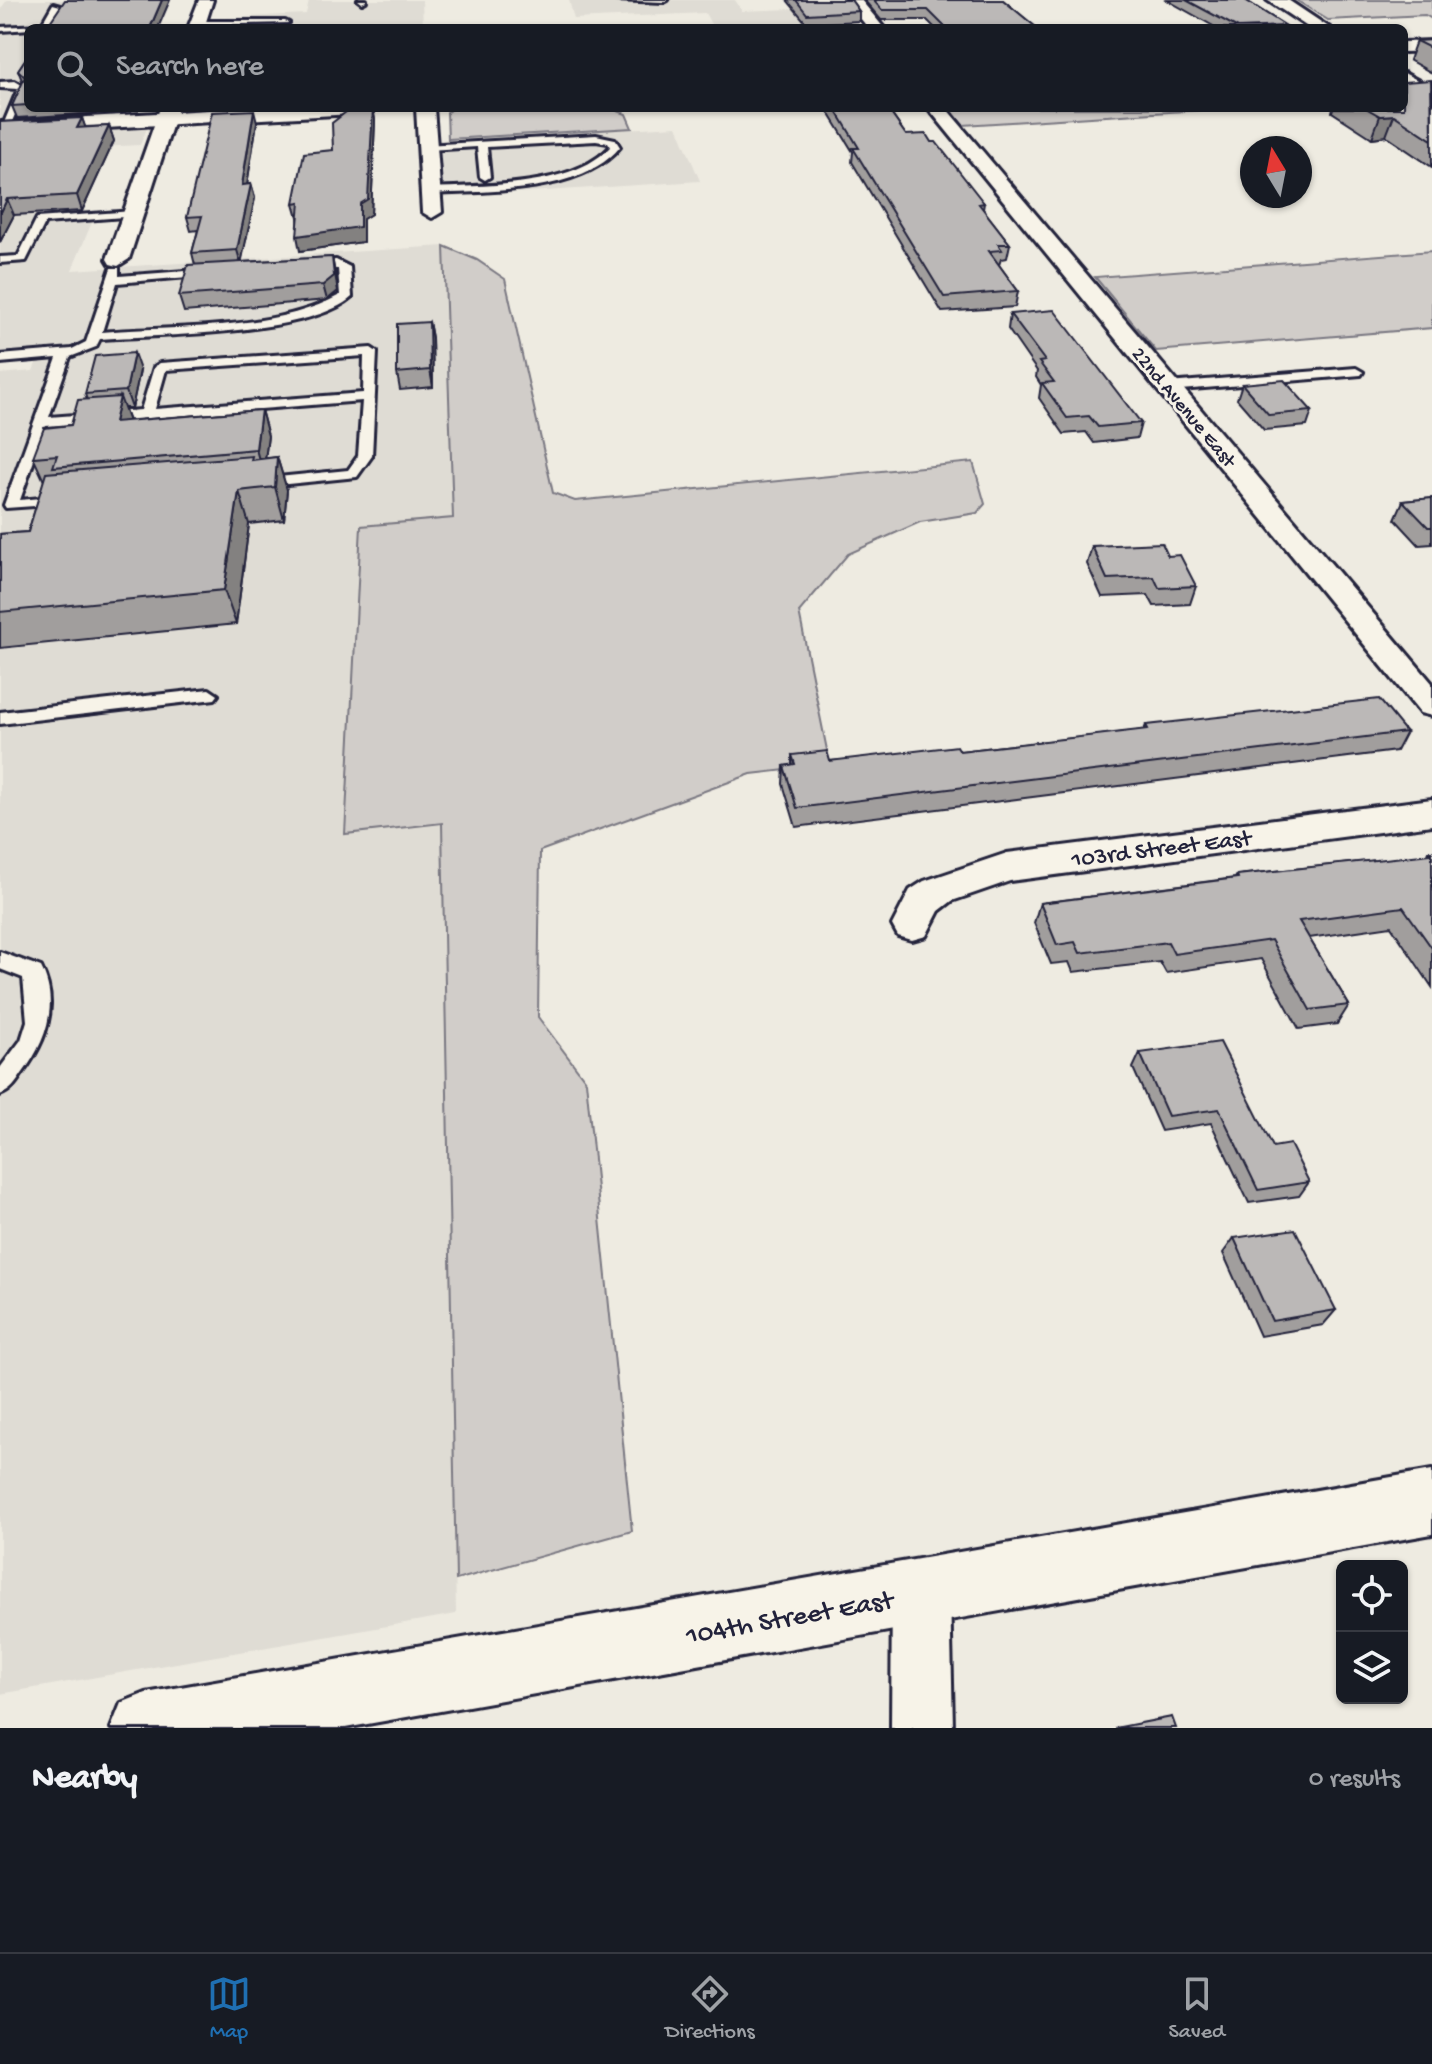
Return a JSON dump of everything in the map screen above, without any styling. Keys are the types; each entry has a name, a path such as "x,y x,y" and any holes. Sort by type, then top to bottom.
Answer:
{"street":[{"path":"198,24 206,0"},
{"path":"853,0 873,24"},
{"path":"1276,0 1315,24"},
{"path":"1408,47 1432,46"},
{"path":"1408,81 1432,96"},
{"path":"2,128 204,112"},
{"path":"425,112 432,212"},
{"name":"22nd Avenue East","path":"940,112 1432,705"},
{"path":"118,259 167,113"},
{"name":"103rd Street East","path":"912,925 924,901 938,891 1007,867 1432,812"},
{"name":"104th Street East","path":"146,1728 1432,1502"},
{"path":"921,1591 922,1728"}],"lane":[{"path":"618,0 664,0"},
{"path":"46,24 56,6"},
{"path":"256,24 285,23"},
{"path":"0,29 24,28"},
{"path":"0,85 15,84 23,88 2,128"},
{"path":"428,147 596,138 612,141 615,147 605,158 562,178 431,191"},
{"path":"482,144 485,177"},
{"path":"0,260 22,259 41,220 133,214"},
{"path":"0,359 75,353 92,344 118,259"},
{"path":"95,336 286,319 328,309 346,297 345,271 340,265 296,266"},
{"path":"112,280 219,272"},
{"path":"147,414 160,367 371,352 365,456 352,474 243,484"},
{"path":"65,354 11,505 73,499"},
{"path":"1168,387 1356,372"},
{"path":"41,422 369,396"},
{"path":"0,718 209,695"},
{"path":"0,960 33,973 41,1001 32,1045 0,1085"}],"shaded area":[{"path":"7,0 94,0 81,24 24,24 24,112 147,112 0,120 0,10"},
{"path":"309,0 422,0 423,24 204,24 206,19 306,14"},
{"path":"569,0 735,0 742,11 845,7 858,24 711,24 705,13 574,19"},
{"path":"1296,0 1432,0 1432,19 1425,15 1328,20"},
{"path":"447,112 621,112 626,114 632,128 448,139"},
{"path":"953,112 1169,112 963,125"},
{"path":"148,126 140,145 19,151 30,132"},
{"path":"677,126 700,181 439,198 436,140"},
{"path":"97,210 72,270 444,246 453,518 345,833 442,823 456,1614 0,1694 0,374 33,371 41,351 0,354 0,216"},
{"path":"444,246 477,260 505,279 553,493 575,501 973,462 985,504 977,513 920,522 848,554 799,612 830,765 751,774 540,851 538,1017 586,1081 632,1531 456,1580 442,823 345,834 361,526 453,518"},
{"path":"1432,251 1432,328 1156,351 1095,277"}],"building":[{"path":"65,0 162,0 152,24 49,24"},
{"path":"796,0 851,0 859,11 807,14"},
{"path":"873,0 1003,0 1032,24 942,24 928,10 882,10"},
{"path":"1186,0 1245,0 1283,24 1231,24"},
{"path":"1432,40 1432,49 1416,41"},
{"path":"24,61 24,76 18,70"},
{"path":"24,79 24,105 12,106"},
{"path":"1431,80 1432,140 1394,115 1380,116 1373,112 1408,112 1408,82"},
{"path":"212,112 254,112 242,185 251,184 237,250 192,253 202,216 187,217"},
{"path":"346,112 373,112 368,199 360,204 360,227 297,236 300,202 294,203 304,153 333,150 332,123"},
{"path":"837,112 890,112 906,135 926,134 931,142 936,142 984,203 979,204 1010,244 998,244 1002,250 989,251 1018,291 944,297 853,148 859,148"},
{"path":"82,118 77,128 109,126 77,195 7,199 0,214 0,122"},
{"path":"332,257 334,276 323,285 179,296 188,265"},
{"path":"1054,310 1141,423 1098,427 1089,416 1067,418 1042,383 1054,382 1039,362 1045,361 1010,314"},
{"path":"429,322 430,370 397,373 397,324"},
{"path":"134,353 126,391 85,394 95,356"},
{"path":"1284,380 1312,411 1269,415 1242,384"},
{"path":"120,397 114,422 261,410 256,449 53,467 57,455 33,457 44,428 71,425 78,400"},
{"path":"252,456 251,460 277,457 275,487 239,491 224,590 0,612 0,534 28,532 46,473"},
{"path":"1432,498 1432,527 1428,527 1403,501"},
{"path":"1162,543 1168,556 1180,555 1196,586 1159,588 1154,577 1107,579 1092,546"},
{"path":"1379,699 1406,732 797,808 784,766 795,764 792,755 827,751 830,761 957,746 960,751 1148,729 1146,725"},
{"path":"1429,851 1432,851 1432,948 1403,907 1299,921 1349,1005 1310,1010 1271,940 1174,954 1168,942 1080,953 1075,942 1057,945 1040,903 1238,878 1237,875 1431,854"},
{"path":"1220,1042 1273,1147 1290,1144 1309,1182 1258,1190 1219,1109 1168,1116 1140,1053"},
{"path":"1295,1229 1336,1310 1272,1321 1234,1238"},
{"path":"1172,1717 1176,1728 1115,1728"}]}
